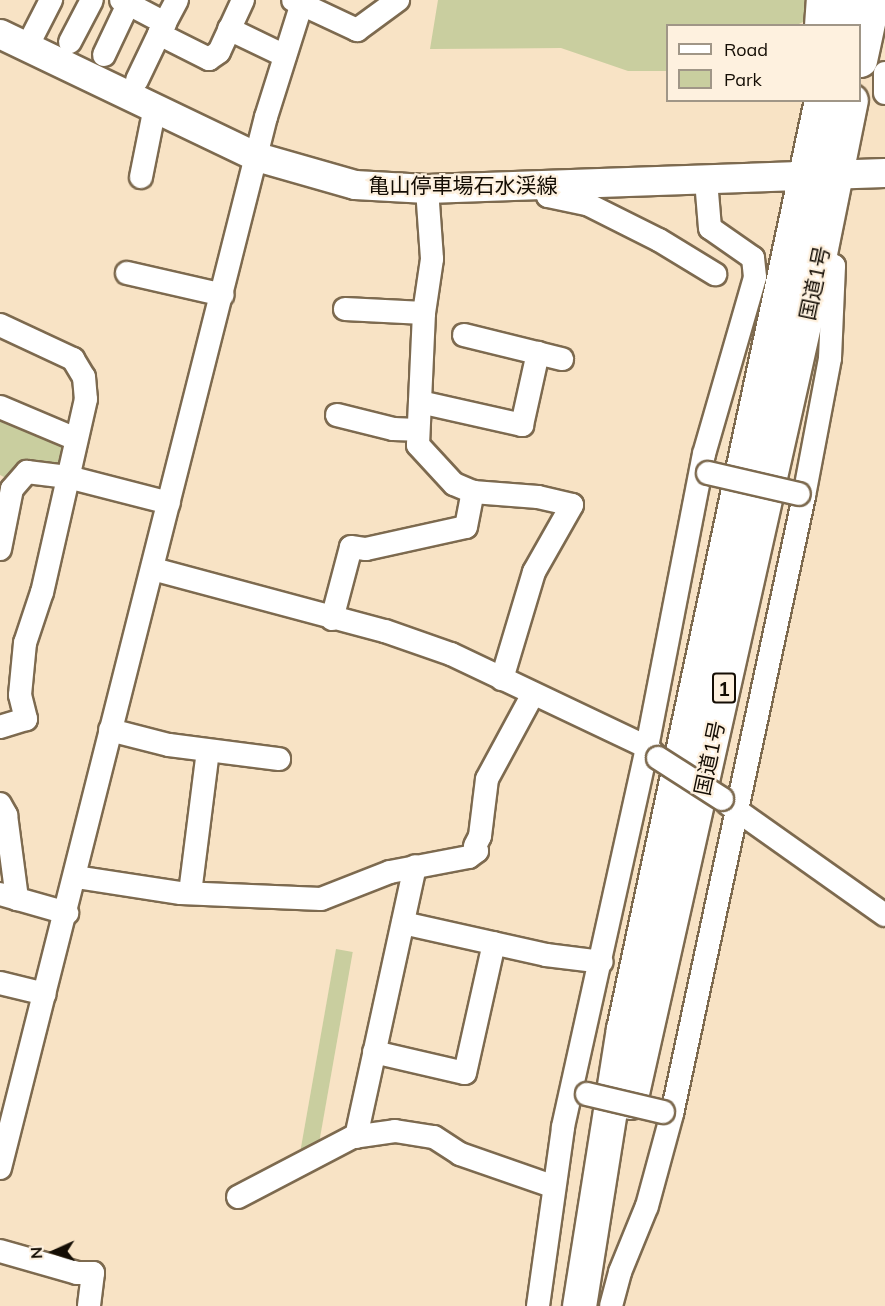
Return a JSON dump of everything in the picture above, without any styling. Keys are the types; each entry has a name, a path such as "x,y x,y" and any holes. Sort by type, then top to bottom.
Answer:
{"highway":[{"path":"838,24 844,0"},
{"path":"861,55 873,0"},
{"name":"国道1号","path":"586,1272 622,1029 821,102"},
{"name":"国道1号","path":"579,1306 648,1035 819,258 851,102"}],"main road":[{"name":"亀山停車場石水渓線","path":"0,34 257,157 355,185 427,189 547,185 706,193 804,176 885,173"}],"street":[{"path":"27,46 51,0"},
{"path":"70,42 92,0"},
{"path":"137,80 177,0"},
{"path":"104,55 127,1 162,28 209,59 219,52 243,0"},
{"path":"0,1168 67,913 110,730 299,1 357,30 398,0"},
{"path":"816,24 818,0"},
{"path":"229,29 285,56"},
{"path":"885,73 885,93"},
{"path":"141,177 155,107"},
{"path":"547,185 548,196 587,204 659,240 715,274"},
{"path":"427,189 432,259 424,312 418,445 453,484 473,492 538,497 572,505 534,572 502,679"},
{"path":"538,1306 552,1186 579,1092 602,963 653,753 705,473 756,267 746,250 710,228 706,193"},
{"path":"611,1306 620,1272 647,1206 730,806 802,495 830,358 834,266 819,258"},
{"path":"127,273 223,295"},
{"path":"345,309 424,312"},
{"path":"0,325 66,353 79,366 86,399 42,592 26,643 20,695 26,719 0,727"},
{"path":"464,335 562,359"},
{"path":"420,402 522,425 538,353"},
{"path":"0,407 76,439"},
{"path":"337,415 393,429 418,430"},
{"path":"0,549 12,489 20,476 37,471 170,503"},
{"path":"705,473 802,495"},
{"path":"332,619 351,547 366,549 466,526 473,492"},
{"path":"153,569 332,619 385,631 440,650 502,679 653,753 752,819 885,915"},
{"path":"76,877 190,893 321,898 415,866 454,863 477,851 475,846 480,836 487,779 533,694"},
{"path":"110,730 208,751 279,759"},
{"path":"190,893 208,751"},
{"path":"0,804 6,815 8,896 67,913"},
{"path":"356,1137 415,866"},
{"path":"403,923 602,963"},
{"path":"374,1052 465,1073 494,943"},
{"path":"0,983 45,994"},
{"path":"579,1092 667,1113"},
{"path":"238,1197 356,1137 394,1131 434,1137 460,1154 552,1186"},
{"path":"0,1251 77,1273 93,1273 89,1306"}],"green space":[{"path":"438,0 814,0 813,17 799,24 666,24 666,71 628,71 561,48 430,49"},
{"path":"0,416 63,442 67,449 58,468 8,479 0,475"},
{"path":"336,949 353,952 315,1164 299,1161"}]}
